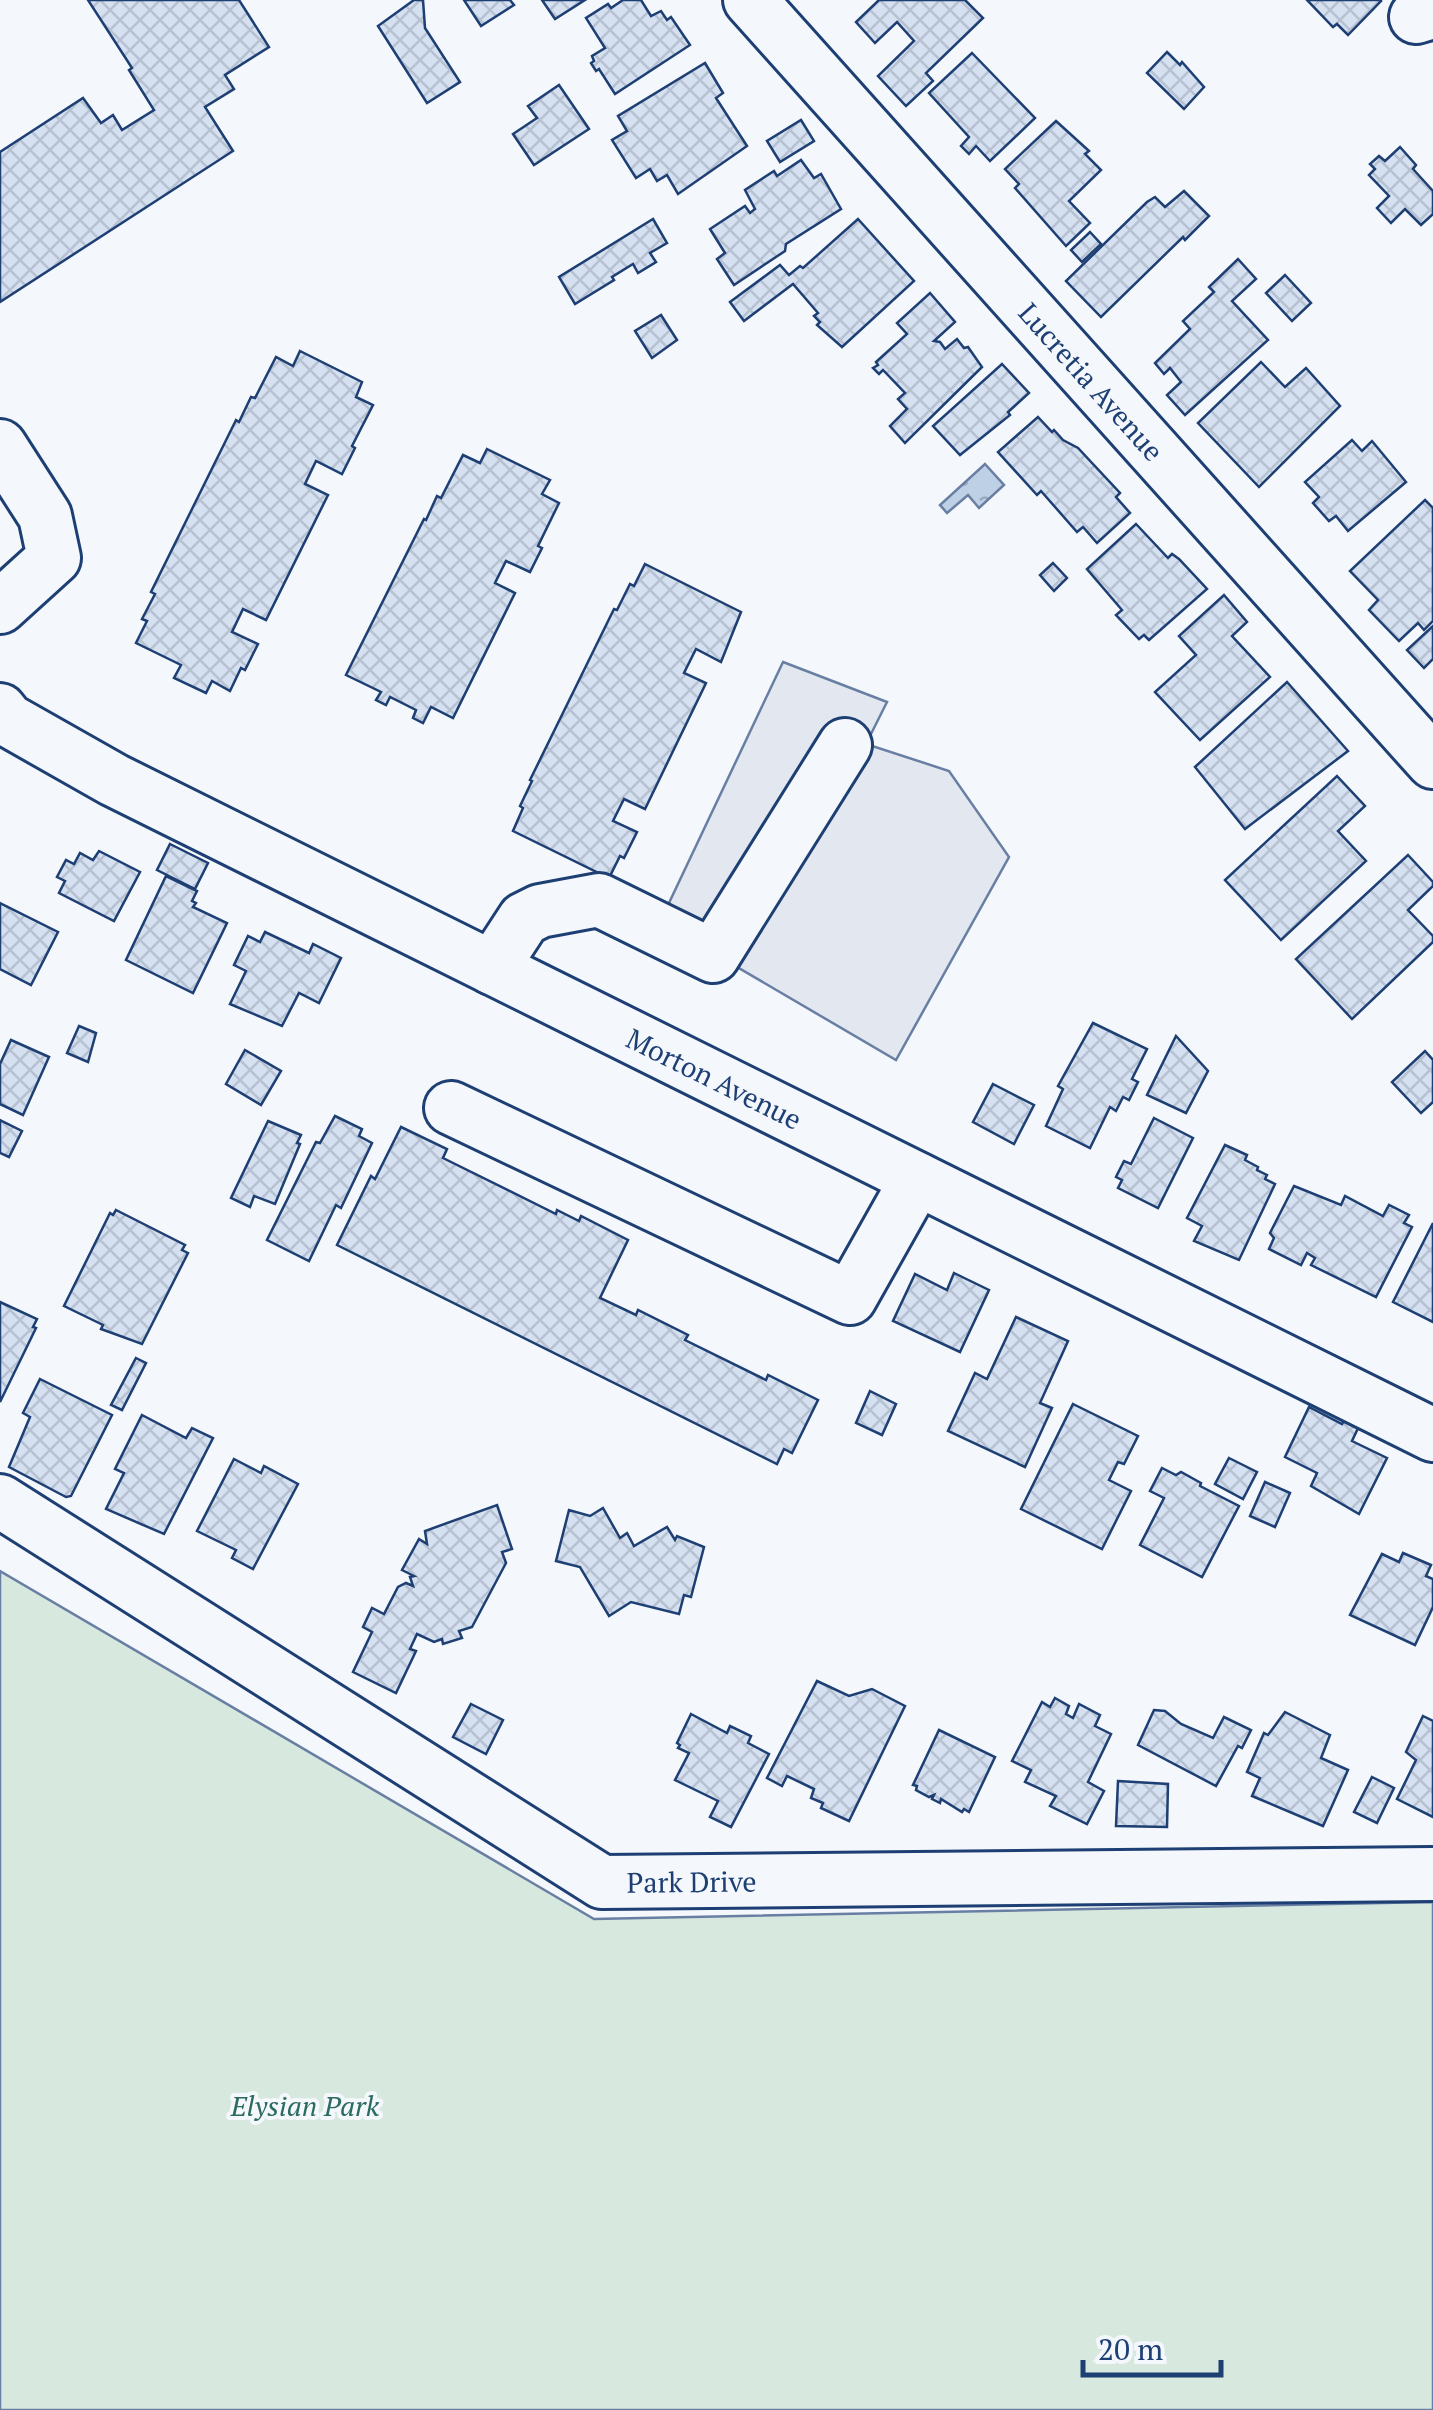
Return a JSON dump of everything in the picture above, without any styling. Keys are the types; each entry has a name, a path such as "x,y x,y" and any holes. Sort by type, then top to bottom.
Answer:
{"street":[{"name":"Lucretia Avenue","path":"750,0 1433,762"},
{"path":"0,446 45,516 54,558 0,607"},
{"name":"Morton Avenue","path":"0,710 8,720 114,780 1433,1435"},
{"path":"492,968 524,919 540,911 598,900 713,956 846,745"},
{"path":"451,1108 850,1298 918,1179"},
{"name":"Park Drive","path":"0,1500 602,1882 1433,1874"}],"green space":[{"name":"Elysian Park","path":"0,1571 594,1919 1433,1902 1433,2410 0,2410"}],"shaded area":[{"path":"783,662 887,702 866,744 949,771 1009,857 896,1060 660,922"}],"water":[{"path":"985,464 1004,485 979,508 968,495 947,513 940,505"}],"building":[{"path":"88,0 239,0 269,47 225,75 234,89 205,107 233,151 0,302 0,152 83,98 101,123 113,115 122,130 154,110"},
{"path":"414,0 423,0 425,28 460,82 427,103 378,26"},
{"path":"464,0 510,0 514,5 481,26"},
{"path":"542,0 585,0 555,19"},
{"path":"623,0 641,0 651,16 661,11 667,20 671,17 690,45 615,94 591,63 592,56 605,48 586,18"},
{"path":"879,0 965,0 983,18 926,73 933,81 906,106 878,76 914,41 897,22 875,43 856,22"},
{"path":"1307,0 1381,1 1348,35 1337,24 1333,27"},
{"path":"1167,52 1180,65 1182,62 1204,87 1184,109 1147,73"},
{"path":"972,53 1035,118 990,161 976,146 969,154 961,146 969,137 929,93"},
{"path":"705,63 723,93 716,98 747,146 678,194 667,175 657,181 650,169 636,178 612,140 627,131 618,116"},
{"path":"559,85 589,129 534,165 513,134 537,118 528,106"},
{"path":"801,120 814,141 780,162 767,141"},
{"path":"1056,121 1089,151 1085,154 1101,170 1069,201 1090,223 1066,246 1015,188 1019,184 1005,169"},
{"path":"1400,147 1433,191 1433,214 1421,225 1405,209 1391,223 1377,208 1389,196 1369,175 1375,169 1370,164 1379,156 1385,161"},
{"path":"801,160 814,178 821,174 841,209 786,244 785,251 734,285 717,259 725,253 710,229 745,206 750,213 755,209 745,190 774,171 777,176"},
{"path":"1184,191 1209,216 1101,317 1066,281 1147,202 1155,197 1165,207"},
{"path":"653,219 667,243 650,253 656,262 638,273 633,264 575,304 559,277"},
{"path":"858,219 914,281 842,347 817,325 820,322 814,316 818,313 793,284 744,321 730,302 780,265 789,275 800,266 803,268"},
{"path":"1090,232 1101,244 1082,262 1071,250"},
{"path":"1238,259 1256,279 1232,301 1268,340 1185,415 1167,395 1181,382 1170,368 1164,374 1155,363 1190,329 1183,321 1214,292 1209,287"},
{"path":"1285,275 1311,303 1292,321 1266,293"},
{"path":"930,293 955,322 934,341 945,349 957,339 982,367 905,443 890,426 907,409 898,399 905,393 883,370 879,374 873,368 907,334 897,323"},
{"path":"661,315 677,340 652,358 635,331"},
{"path":"300,351 362,382 356,397 373,405 342,474 316,461 305,484 328,495 266,620 243,609 232,632 258,644 245,670 241,668 230,691 212,681 206,693 174,678 181,665 136,643 147,621 142,619 155,594 151,592 236,420 239,422 251,397 255,398 276,357 293,366"},
{"path":"1261,362 1285,387 1306,368 1340,406 1259,487 1198,423"},
{"path":"1002,364 1029,393 1008,412 1010,415 960,455 933,426"},
{"path":"1038,417 1052,432 1078,448 1120,493 1116,497 1130,513 1097,543 1083,527 1077,532 1041,491 1037,495 998,452"},
{"path":"1352,440 1362,451 1372,441 1406,482 1348,531 1336,516 1329,521 1313,503 1319,497 1305,482"},
{"path":"487,449 550,480 542,494 559,503 530,572 506,561 495,583 515,593 453,718 431,707 423,723 413,718 416,710 390,697 386,705 376,700 381,692 346,675 437,496 441,498 463,455 480,463"},
{"path":"1425,500 1433,508 1433,621 1424,630 1418,623 1399,641 1369,610 1378,600 1350,571"},
{"path":"1136,524 1168,558 1172,554 1179,559 1207,589 1149,640 1144,635 1139,639 1116,615 1122,610 1087,569"},
{"path":"1053,563 1067,578 1054,591 1040,575"},
{"path":"645,564 741,612 721,662 696,649 684,673 706,683 645,809 624,799 613,821 637,832 609,878 513,831 530,780 614,609 617,610 630,584 634,586"},
{"path":"1224,595 1247,622 1232,636 1270,677 1200,740 1155,692 1196,655 1179,636"},
{"path":"1433,626 1433,659 1424,668 1407,650"},
{"path":"1287,682 1348,751 1245,829 1195,767"},
{"path":"1337,776 1365,806 1338,831 1366,861 1281,940 1225,880"},
{"path":"170,844 208,863 195,889 157,870"},
{"path":"99,851 140,872 114,921 59,893 65,881 57,877 66,860 74,864 80,853 93,860"},
{"path":"1408,855 1433,882 1408,910 1433,936 1433,942 1352,1019 1296,959"},
{"path":"166,876 197,891 193,907 227,923 193,993 126,960"},
{"path":"0,903 58,932 31,985 0,969"},
{"path":"265,932 309,953 313,944 341,958 319,1003 299,993 282,1026 230,1004 246,971 234,965 248,936 260,942"},
{"path":"1093,1023 1147,1049 1132,1079 1138,1082 1129,1100 1123,1097 1116,1111 1110,1107 1090,1148 1046,1126 1063,1089 1058,1086"},
{"path":"79,1026 96,1033 88,1062 67,1053"},
{"path":"1176,1036 1208,1071 1186,1113 1147,1095"},
{"path":"11,1040 49,1057 23,1115 0,1104 0,1064"},
{"path":"245,1050 281,1071 261,1105 226,1084"},
{"path":"1425,1051 1433,1060 1433,1102 1421,1113 1392,1082"},
{"path":"993,1084 1034,1105 1014,1144 973,1122"},
{"path":"335,1116 362,1129 359,1136 372,1143 341,1208 336,1205 309,1261 267,1240 316,1142 320,1143"},
{"path":"1154,1118 1193,1138 1158,1208 1118,1188 1122,1180 1116,1177 1124,1161 1131,1164"},
{"path":"0,1120 22,1131 9,1157 0,1153"},
{"path":"268,1121 301,1135 297,1143 300,1144 275,1204 254,1196 250,1207 231,1198"},
{"path":"401,1127 447,1149 443,1158 556,1214 557,1210 579,1221 581,1216 628,1240 600,1298 636,1315 638,1310 688,1335 685,1340 766,1380 768,1375 818,1400 792,1453 784,1449 777,1464 337,1245 371,1176 375,1179"},
{"path":"1225,1145 1247,1155 1245,1160 1275,1184 1239,1260 1194,1241 1202,1226 1187,1218"},
{"path":"1294,1186 1341,1205 1345,1196 1383,1216 1389,1205 1409,1215 1404,1223 1412,1227 1376,1297 1311,1265 1315,1258 1307,1253 1301,1265 1269,1249 1274,1238 1270,1233"},
{"path":"116,1210 185,1245 182,1250 188,1253 142,1344 101,1329 103,1325 64,1306 110,1213 113,1215"},
{"path":"1433,1223 1433,1322 1393,1302"},
{"path":"954,1273 989,1290 960,1352 893,1321 915,1274 947,1290"},
{"path":"0,1302 37,1319 0,1402"},
{"path":"1016,1317 1068,1341 1040,1403 1052,1408 1025,1467 948,1431 975,1373 987,1379"},
{"path":"136,1358 146,1363 122,1410 111,1405"},
{"path":"40,1379 112,1415 71,1496 66,1497 9,1467 30,1417 23,1413"},
{"path":"870,1391 896,1404 882,1435 856,1423"},
{"path":"1073,1404 1138,1436 1124,1464 1118,1462 1109,1480 1131,1491 1102,1549 1021,1509"},
{"path":"1309,1407 1342,1424 1346,1417 1360,1424 1352,1441 1387,1458 1359,1514 1311,1486 1317,1473 1285,1457"},
{"path":"142,1415 186,1438 192,1428 213,1438 164,1534 106,1509 124,1473 115,1469"},
{"path":"1229,1458 1257,1472 1243,1499 1215,1484"},
{"path":"234,1459 261,1473 264,1466 298,1484 253,1569 232,1558 236,1550 197,1531"},
{"path":"1162,1468 1176,1475 1181,1472 1239,1506 1202,1577 1140,1545 1164,1498 1150,1491"},
{"path":"1265,1482 1290,1493 1275,1527 1250,1516"},
{"path":"497,1505 512,1549 502,1552 506,1563 472,1627 459,1631 462,1638 443,1644 442,1639 434,1642 417,1634 410,1649 416,1651 396,1693 353,1672 372,1632 363,1627 372,1608 384,1614 398,1587 406,1583 413,1586 410,1577 414,1576 402,1570 419,1539 427,1544 425,1531"},
{"path":"603,1508 620,1538 627,1533 634,1546 667,1527 675,1540 677,1536 704,1547 691,1597 684,1595 679,1614 631,1602 609,1616 580,1567 556,1561 569,1510 590,1516"},
{"path":"1403,1553 1431,1565 1426,1576 1433,1579 1433,1607 1415,1645 1350,1615 1382,1554 1399,1562"},
{"path":"817,1681 849,1696 872,1689 905,1706 849,1821 821,1808 823,1803 811,1798 814,1789 787,1776 782,1786 767,1778"},
{"path":"1055,1698 1069,1706 1066,1714 1073,1718 1079,1704 1100,1715 1095,1726 1111,1734 1088,1782 1104,1791 1087,1824 1050,1806 1056,1796 1025,1782 1031,1770 1012,1761 1042,1702 1050,1707"},
{"path":"471,1704 503,1720 486,1754 453,1737"},
{"path":"1154,1710 1165,1711 1181,1724 1213,1738 1224,1717 1251,1730 1216,1786 1138,1745"},
{"path":"1285,1712 1330,1735 1321,1758 1348,1770 1323,1826 1252,1796 1260,1778 1247,1772 1264,1733 1268,1735"},
{"path":"691,1714 727,1733 730,1726 751,1736 748,1743 769,1754 731,1827 710,1817 718,1801 675,1780 689,1753 678,1748 677,1743"},
{"path":"1423,1716 1433,1721 1433,1817 1397,1799 1416,1760 1406,1752"},
{"path":"939,1730 995,1757 969,1812 941,1799 940,1803 932,1799 934,1795 929,1797 913,1785"},
{"path":"1372,1777 1394,1788 1377,1823 1354,1812"},
{"path":"1118,1781 1168,1784 1167,1827 1116,1826"}]}
